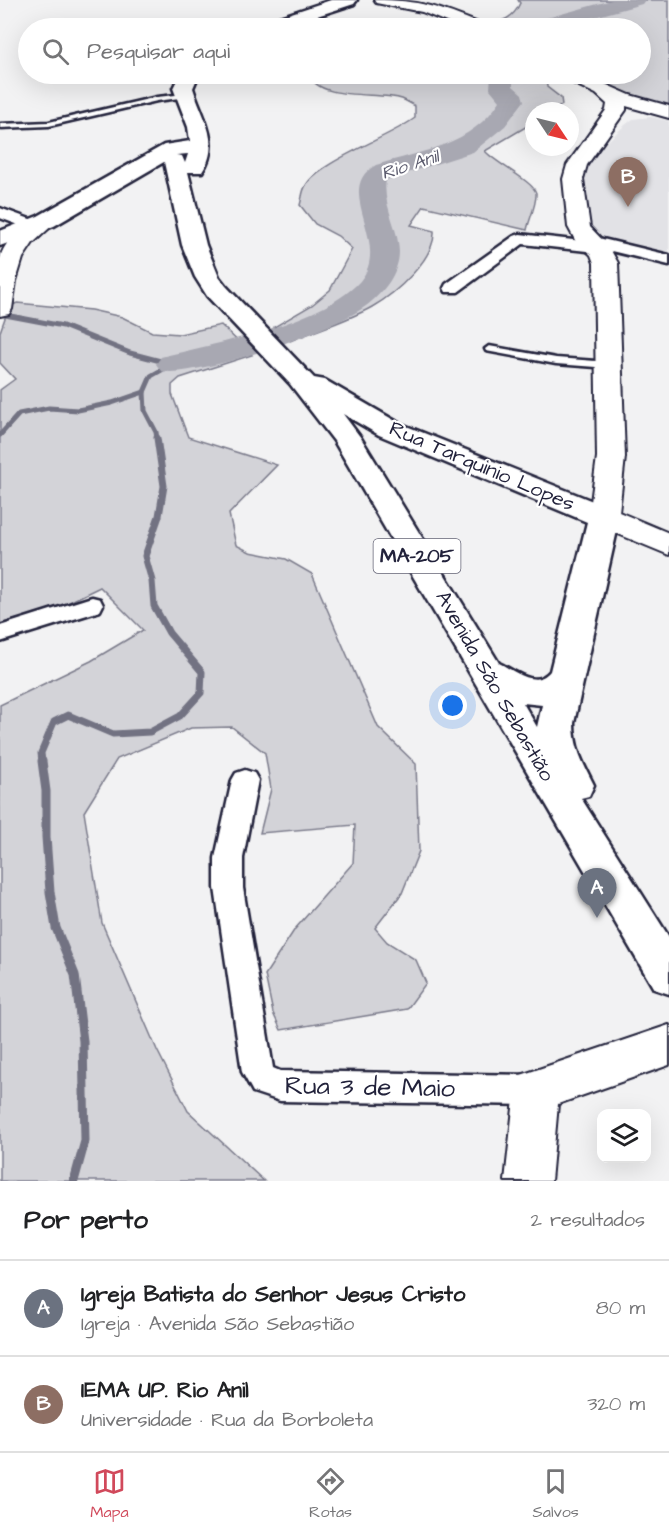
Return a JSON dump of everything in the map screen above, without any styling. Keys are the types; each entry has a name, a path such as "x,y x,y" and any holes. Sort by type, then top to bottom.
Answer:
{"main road":[{"path":"294,18 348,0"},
{"path":"382,0 432,4 456,18"},
{"path":"184,194 187,180 200,154 200,133 183,88 185,84"},
{"path":"590,84 663,111"},
{"path":"488,673 514,688 534,693 552,689 566,677 604,517 610,469 608,281 604,257 579,227 573,179 582,158 610,122 616,106 603,90"},
{"path":"0,239 41,223 116,180 171,155 189,127 188,104"},
{"path":"610,122 632,112 663,111"},
{"path":"171,155 187,162 200,154"},
{"name":"Avenida São Sebastião","path":"171,155 184,194 200,266 216,291 300,378 347,438 546,774 669,975"},
{"path":"0,309 3,263 19,243 41,223"},
{"name":"Rua Tarquinio Lopes","path":"300,378 389,429 669,544"},
{"path":"347,438 352,430 364,425 389,429"},
{"name":"Avenida São Sebastião","path":"566,677 555,730 556,750 561,763 669,937"},
{"name":"Rua 3 de Maio","path":"537,1090 669,1044"},
{"path":"528,1181 537,1090"}],"street":[{"path":"0,213 41,223"},
{"path":"452,288 520,239 593,244 666,260"},
{"path":"608,281 614,269 622,263 636,260 666,260"},
{"path":"0,634 92,605"},
{"name":"Rua 3 de Maio","path":"245,780 229,858 229,888 258,1072 262,1081 268,1085 280,1086 537,1090"}],"lane":[{"path":"0,126 49,124 158,99 188,104"},
{"path":"489,349 556,361 609,365"}],"shaded area":[{"path":"518,0 669,0 669,107 636,99 604,84 651,84 651,18 508,18 520,3"},
{"path":"316,84 547,84 547,87 561,98 562,102 525,102 525,127 485,151 534,188 535,202 527,230 424,206 411,225 434,231 433,241 412,274 392,293 372,307 290,341 274,327 312,305 330,290 352,249 338,236 315,224 300,205 305,187 312,178 338,159 415,118 415,106 402,99 324,89"},
{"path":"651,117 669,121 669,257 599,238 591,230 582,183 583,170 591,157 633,119"},
{"path":"17,303 91,310 122,317 152,332 180,334 221,325 252,355 180,378 172,385 172,394 188,437 277,465 229,514 236,545 250,552 286,559 312,574 378,727 416,764 419,851 402,893 375,928 387,942 416,960 426,983 407,1009 281,1030 273,1013 265,975 295,929 353,863 355,825 260,833 271,789 265,753 232,727 191,728 117,759 84,812 102,923 157,1050 188,1111 264,1181 0,1181 0,705 91,661 143,630 100,587 57,608 0,624 0,390 15,379 0,363 0,332 9,307"}],"waterway":[{"name":"Rio Anil","path":"569,18 635,0"},
{"name":"Rio Anil","path":"172,364 224,352 291,331 351,303 372,286 383,266 385,254 372,198 374,176 385,170 464,147 484,132 508,108 512,101 510,94 502,89 502,84"},
{"path":"0,314 63,326 130,353 172,364 151,376 144,392"},
{"path":"0,435 19,414 49,408 78,410 112,403 144,392"},
{"path":"144,392 145,411 156,432 157,439"},
{"path":"42,762 41,753 54,722 68,715 113,734 150,732 180,716 201,693 202,672 169,633 154,606 152,581 145,556 159,516 164,486 157,438"},
{"path":"42,761 46,791 46,837 50,892 56,928 75,975 83,1041 85,1141 74,1181"}],"place":[{"name":"IEMA UP. Rio Anil","path":"628,207"},
{"name":"Igreja Batista do Senhor Jesus Cristo","path":"597,918"}]}
